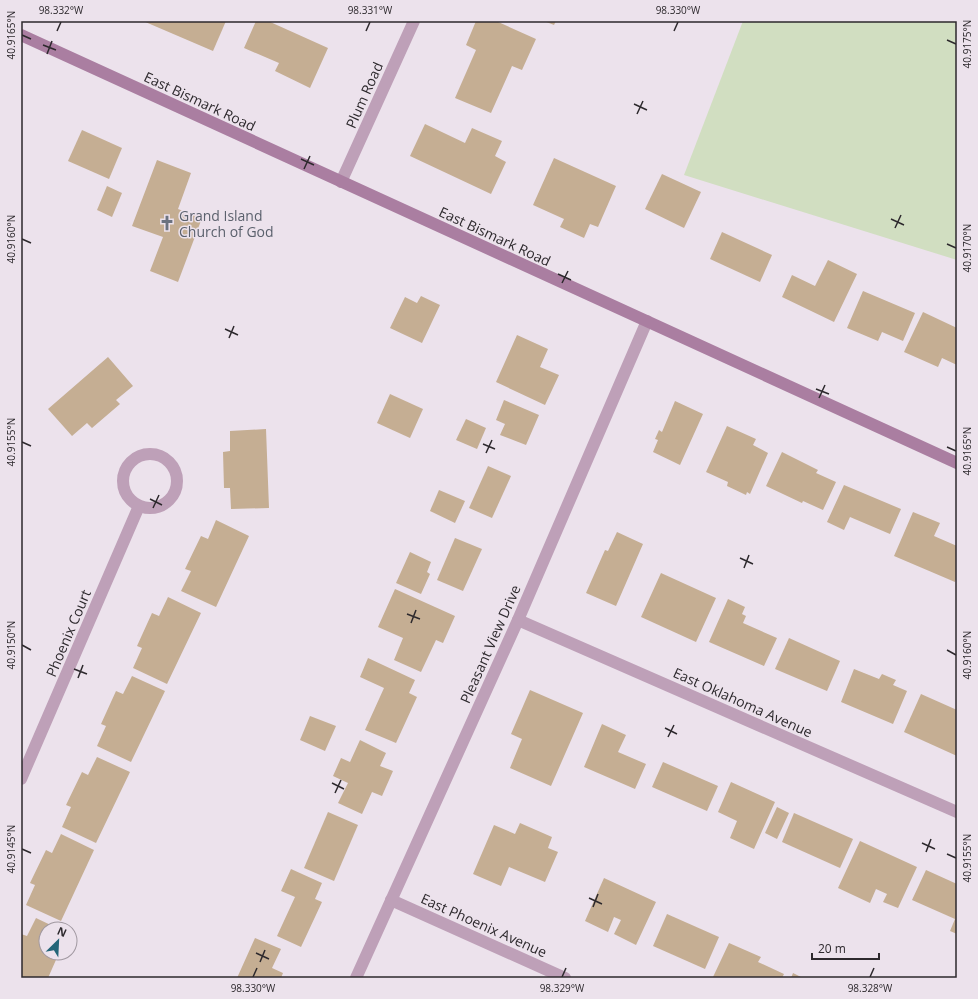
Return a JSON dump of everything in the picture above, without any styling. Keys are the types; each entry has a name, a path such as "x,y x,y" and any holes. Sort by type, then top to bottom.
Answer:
{"street":[{"name":"Plum Road","path":"341,182 414,21"},
{"name":"East Bismark Road","path":"21,35 957,463"},
{"name":"Pleasant View Drive","path":"356,978 518,620 647,321"},
{"path":"150,454 162,456 169,462 176,473 177,487 173,496 166,503 158,507 139,506 132,501 126,493 123,477 126,469 138,457 150,454"},
{"name":"Phoenix Court","path":"22,774 139,506"},
{"name":"East Oklahoma Avenue","path":"518,620 957,812"},
{"name":"East Phoenix Avenue","path":"391,900 565,978"}],"green space":[{"path":"743,21 957,21 957,260 684,175"}],"building":[{"path":"143,21 226,21 213,51"},
{"path":"256,21 268,21 328,48 310,88 275,71 279,63 244,48"},
{"path":"476,21 496,21 536,39 522,70 512,66 491,113 455,98 476,50 466,45"},
{"path":"544,21 556,21 554,25"},
{"path":"425,124 465,143 472,128 502,141 495,156 506,162 491,194 410,156"},
{"path":"82,130 122,148 109,179 68,161"},
{"path":"554,158 616,186 598,227 590,224 584,238 560,227 564,219 533,205"},
{"path":"157,160 191,173 178,209 202,218 178,282 150,271 163,237 132,226"},
{"path":"662,174 701,192 684,228 645,209"},
{"path":"107,186 122,193 112,217 97,210"},
{"path":"722,232 772,255 760,282 710,259"},
{"path":"828,260 857,274 834,322 782,297 792,275 815,286"},
{"path":"863,291 915,313 903,341 882,332 878,341 847,328"},
{"path":"421,296 440,305 422,343 390,328 405,297 417,303"},
{"path":"923,312 957,328 957,365 942,358 938,367 904,352"},
{"path":"517,335 548,349 540,367 559,375 545,405 496,382"},
{"path":"108,357 133,386 116,400 120,404 92,428 87,423 72,436 48,409"},
{"path":"390,394 423,409 410,438 377,423"},
{"path":"504,400 539,415 526,445 500,435 505,424 496,420"},
{"path":"675,401 703,414 680,465 653,452 658,440 655,439 659,430 662,432"},
{"path":"466,419 486,428 477,449 456,440"},
{"path":"727,426 756,439 753,445 768,453 750,494 747,492 746,495 727,486 728,482 706,472"},
{"path":"266,429 269,508 231,509 230,488 224,488 223,452 230,451 230,431"},
{"path":"782,452 818,470 816,473 836,482 823,510 803,501 802,503 766,486"},
{"path":"488,466 511,476 492,518 469,508"},
{"path":"844,485 901,509 890,534 850,517 844,530 827,522"},
{"path":"439,490 465,501 455,523 430,511"},
{"path":"913,512 940,523 934,536 957,546 957,576 955,582 894,556"},
{"path":"216,520 249,536 216,607 181,591 191,571 185,569 201,536 208,539"},
{"path":"617,532 643,544 616,606 586,593 605,550 608,551"},
{"path":"455,538 482,549 463,591 437,580"},
{"path":"410,552 431,562 427,572 430,574 421,594 396,583"},
{"path":"661,573 716,598 696,642 641,617"},
{"path":"395,589 455,616 443,643 436,640 421,672 394,660 403,638 378,627"},
{"path":"168,597 201,613 167,684 133,668 142,648 137,646 152,613 159,616"},
{"path":"728,599 745,607 742,614 746,616 743,623 777,638 764,666 709,642"},
{"path":"789,638 840,661 827,691 775,669"},
{"path":"368,658 415,680 409,693 417,697 396,743 365,730 384,688 360,677"},
{"path":"854,669 879,679 882,674 896,680 893,685 907,691 893,724 841,702"},
{"path":"132,676 165,691 131,762 97,746 106,726 101,724 116,691 123,694"},
{"path":"530,690 583,713 551,786 510,768 522,739 511,734"},
{"path":"921,694 957,710 957,756 904,732"},
{"path":"310,716 336,726 325,751 300,740"},
{"path":"602,724 626,735 618,752 646,764 635,789 584,767"},
{"path":"360,740 386,753 380,766 393,771 382,796 372,792 362,814 338,803 348,783 333,776 341,758 350,762"},
{"path":"97,757 130,772 96,843 62,827 71,807 66,805 82,772 88,775"},
{"path":"663,762 718,786 707,811 652,787"},
{"path":"731,782 775,802 754,849 730,838 737,821 718,812"},
{"path":"777,807 789,813 777,839 765,833"},
{"path":"328,812 358,825 334,881 304,868"},
{"path":"794,813 853,839 840,868 782,842"},
{"path":"520,823 552,837 548,848 558,852 545,882 509,867 501,886 473,874 494,825 515,834"},
{"path":"61,834 94,850 61,921 26,905 35,885 30,883 46,850 52,853"},
{"path":"860,841 917,867 898,908 883,902 887,894 876,889 870,903 838,888"},
{"path":"291,869 322,883 315,899 322,902 301,947 277,936 295,897 281,891"},
{"path":"926,870 957,884 957,934 950,931 955,919 912,900"},
{"path":"604,878 656,902 636,945 614,934 621,920 614,917 608,932 585,921"},
{"path":"667,914 719,937 705,969 653,946"},
{"path":"36,918 42,921 38,921 38,961 55,961 48,978 21,978 21,934 27,936"},
{"path":"255,938 281,949 272,968 283,973 281,978 237,978"},
{"path":"729,943 761,957 758,962 784,974 782,978 713,977"},
{"path":"793,973 803,978 791,978"}],"place":[{"name":"Grand Island Church of God","path":"167,223"}]}
